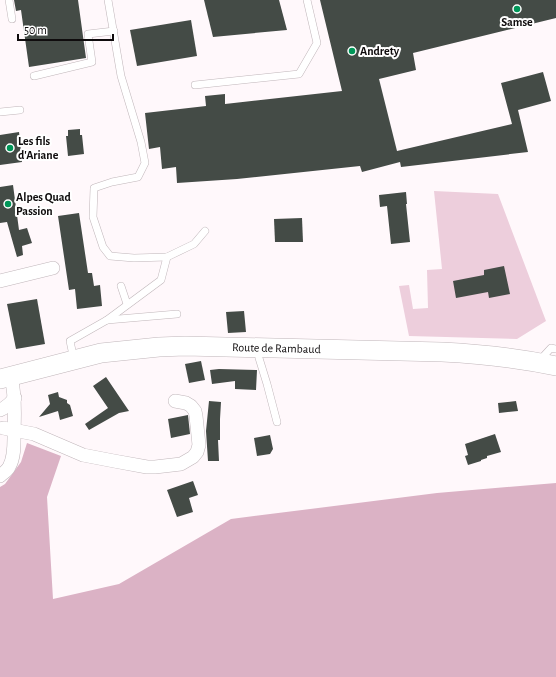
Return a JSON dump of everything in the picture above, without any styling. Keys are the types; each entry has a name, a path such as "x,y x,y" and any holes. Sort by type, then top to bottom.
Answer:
{"street":[{"path":"0,281 53,268"},
{"name":"Route de Rambaud","path":"5,378 101,354 159,347 185,346 480,354 556,366"},
{"path":"0,470 5,451 6,427 14,398 5,378"},
{"path":"0,410 10,405 14,398"},
{"path":"6,427 34,434 83,455 147,467 181,464 193,457 197,452 199,445 195,411 186,403 176,401"},
{"path":"0,476 6,472 10,466 13,454 6,427"}],"lane":[{"path":"9,0 12,19"},
{"path":"108,0 121,76 141,142 145,163 138,177 112,182 94,188 93,217 103,247 110,256 134,258 167,257 194,244 205,231"},
{"path":"195,85 299,74 317,43 307,0"},
{"path":"34,76 92,62 88,34 114,31"},
{"path":"0,112 20,110"},
{"path":"74,360 70,341 107,320 161,280 167,257"},
{"path":"121,286 127,304"},
{"path":"107,320 176,314"},
{"path":"257,348 268,384 277,422"},
{"path":"538,362 551,348 556,349"}],"shaded area":[{"path":"434,191 498,194 546,321 517,339 409,336 399,286 409,285 413,309 428,308 427,270 442,269"},
{"path":"27,443 61,456 47,497 53,599 119,584 231,519 437,493 556,483 556,677 0,677 0,487 5,484 21,462"}],"building":[{"path":"14,0 78,0 86,58 29,67 21,10 16,11"},
{"path":"204,0 279,0 287,30 213,37"},
{"path":"320,0 556,0 556,18 413,53 416,70 379,79 397,151 512,124 501,83 543,72 551,101 518,110 528,152 401,167 400,162 362,172 360,166 237,179 177,183 176,167 162,169 160,147 149,149 145,113 206,106 205,96 225,94 225,104 342,91"},
{"path":"191,20 197,56 137,66 130,30"},
{"path":"80,129 84,154 68,156 66,136 68,136 68,130"},
{"name":"Les fils d'Ariane","path":"19,132 22,162 0,165 0,135"},
{"path":"13,185 19,230 27,228 32,243 22,246 23,255 17,257 7,222 0,223 0,187"},
{"path":"406,192 410,242 391,244 387,206 380,207 379,195"},
{"path":"79,213 88,273 92,273 94,286 100,285 102,306 77,309 75,289 69,290 58,216"},
{"path":"302,218 303,242 275,242 274,219"},
{"path":"504,266 510,294 489,298 488,292 456,298 453,281 484,275 484,270"},
{"path":"37,299 45,344 16,349 7,304"},
{"path":"244,311 246,332 228,333 226,312"},
{"path":"201,361 205,380 189,383 185,364"},
{"path":"210,370 257,370 256,390 235,389 235,381 212,384"},
{"path":"106,377 129,411 119,413 89,430 85,424 108,408 93,386"},
{"path":"58,392 59,397 67,400 73,416 60,420 58,411 39,417 50,404 48,395"},
{"path":"209,401 221,402 220,440 218,440 219,461 208,461 206,431"},
{"path":"516,401 518,411 499,413 498,403"},
{"path":"188,415 190,434 171,438 168,419"},
{"path":"495,434 501,452 487,456 487,458 481,461 468,465 465,456 468,455 465,444"},
{"path":"270,435 273,449 270,454 257,456 254,438"},
{"path":"193,481 198,495 189,498 193,512 177,517 167,490"}],"place":[{"name":"Samse","path":"517,9"},
{"name":"Andrety","path":"352,51"},
{"name":"Les fils d'Ariane","path":"10,148"},
{"name":"Alpes Quad Passion","path":"8,204"}]}
